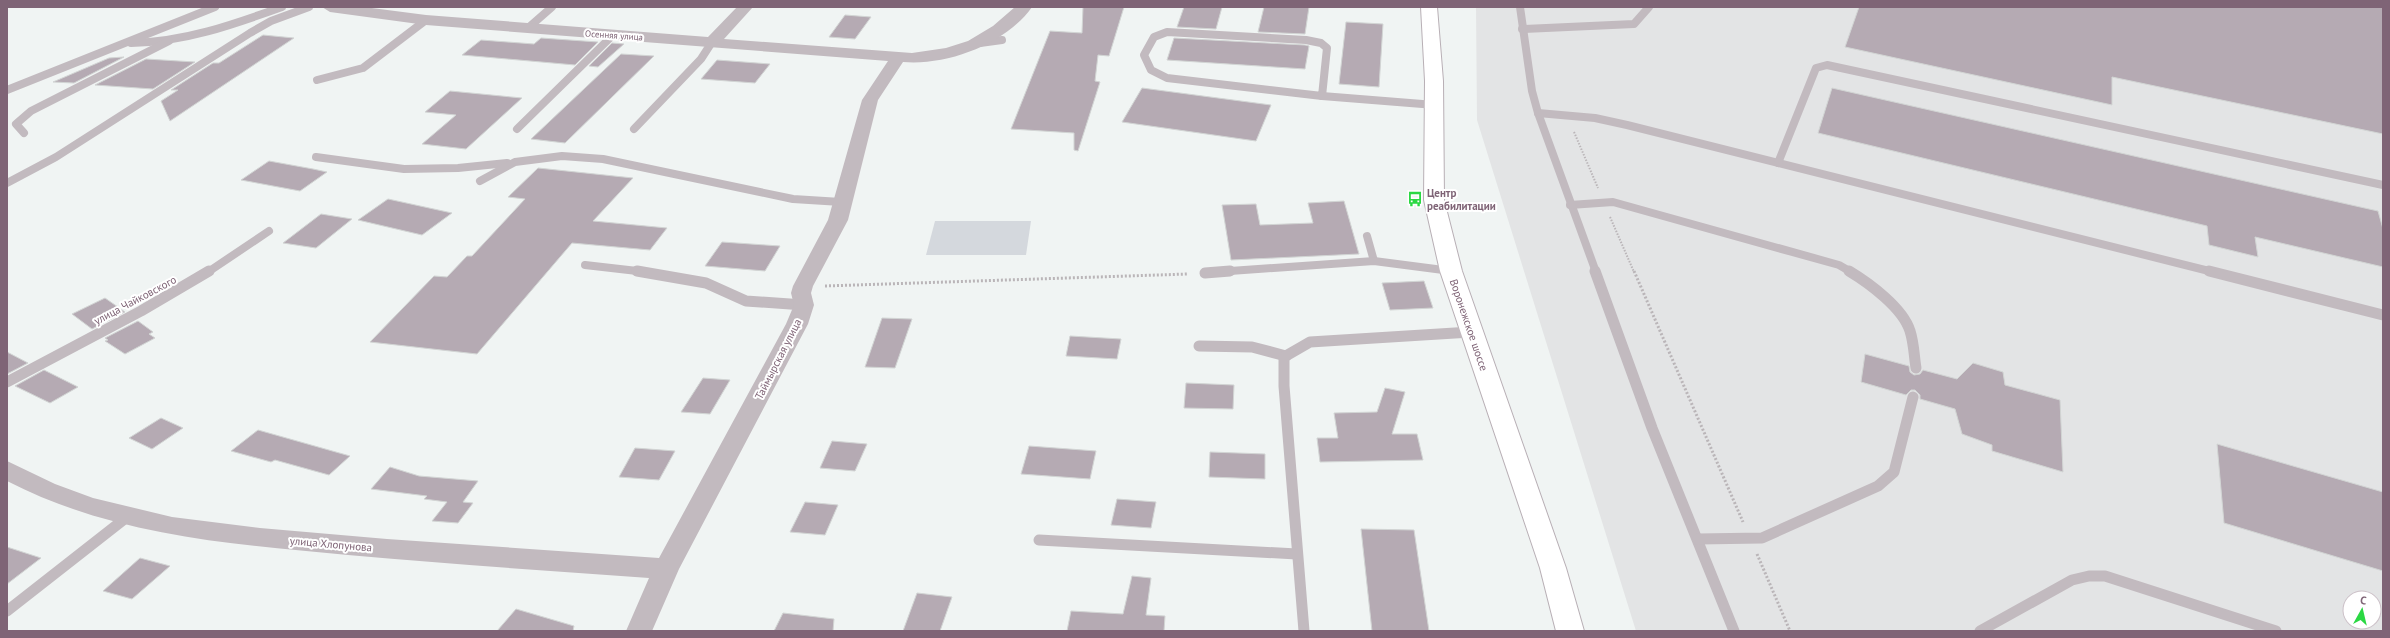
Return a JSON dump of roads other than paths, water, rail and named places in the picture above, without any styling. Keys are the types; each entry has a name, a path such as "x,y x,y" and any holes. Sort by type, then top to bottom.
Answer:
{"main road":[{"name":"Воронежское шоссе","path":"1429,7 1435,105 1434,200 1451,271 1553,568 1570,631"}],"street":[{"name":"Осенняя улица","path":"330,7 390,11 426,20 898,58 924,56 980,43"},
{"path":"712,42 745,7"},
{"path":"980,43 1004,26 1024,7"},
{"name":"Таймырская улица","path":"639,631 666,569 797,324 803,295 838,220 841,202 870,100 882,78 898,58"},
{"name":"улица Хлопунова","path":"7,470 94,510 227,535 435,553 666,569"}],"lane":[{"path":"7,90 216,7"},
{"path":"126,43 148,44 169,41 228,26 282,7"},
{"path":"7,183 56,157 250,33 271,21 309,7"},
{"path":"528,28 552,7"},
{"path":"1520,7 1522,29 1538,113 1570,205 1652,428 1734,631"},
{"path":"1522,29 1634,24 1649,7"},
{"path":"317,80 363,68 426,20"},
{"path":"1322,96 1327,48 1320,43 1306,40 1167,32 1154,37 1144,56 1151,70 1167,78 1322,96 1435,105"},
{"path":"517,129 613,35"},
{"path":"980,43 1002,40"},
{"path":"24,133 16,124 30,111 169,41"},
{"path":"634,129 701,59 712,42"},
{"path":"1778,163 1816,68 1827,65 2383,185"},
{"path":"1538,113 1595,118 1627,125 2383,316"},
{"path":"316,157 404,169 458,168 562,156 602,159 793,199 841,202"},
{"path":"480,181 515,162"},
{"path":"1570,205 1613,202 1840,265 1874,286 1894,306 1910,330 1916,368"},
{"name":"улица Чайковского","path":"7,382 189,284 225,263 268,231"},
{"path":"1367,236 1374,261"},
{"path":"1205,273 1374,261 1451,271"},
{"path":"584,265 669,275 706,283 746,300 803,295"},
{"path":"1304,631 1284,386 1283,363 1286,356 1310,342 1471,332"},
{"path":"1199,346 1252,347 1286,356"},
{"path":"1698,539 1762,538 1878,486 1894,472 1913,397"},
{"path":"7,611 127,517"},
{"path":"1040,540 1297,554"},
{"path":"1980,631 2072,580 2089,576 2105,576 2276,631"}],"place":[{"name":"Центр реабилитации","path":"1415,199"}]}
